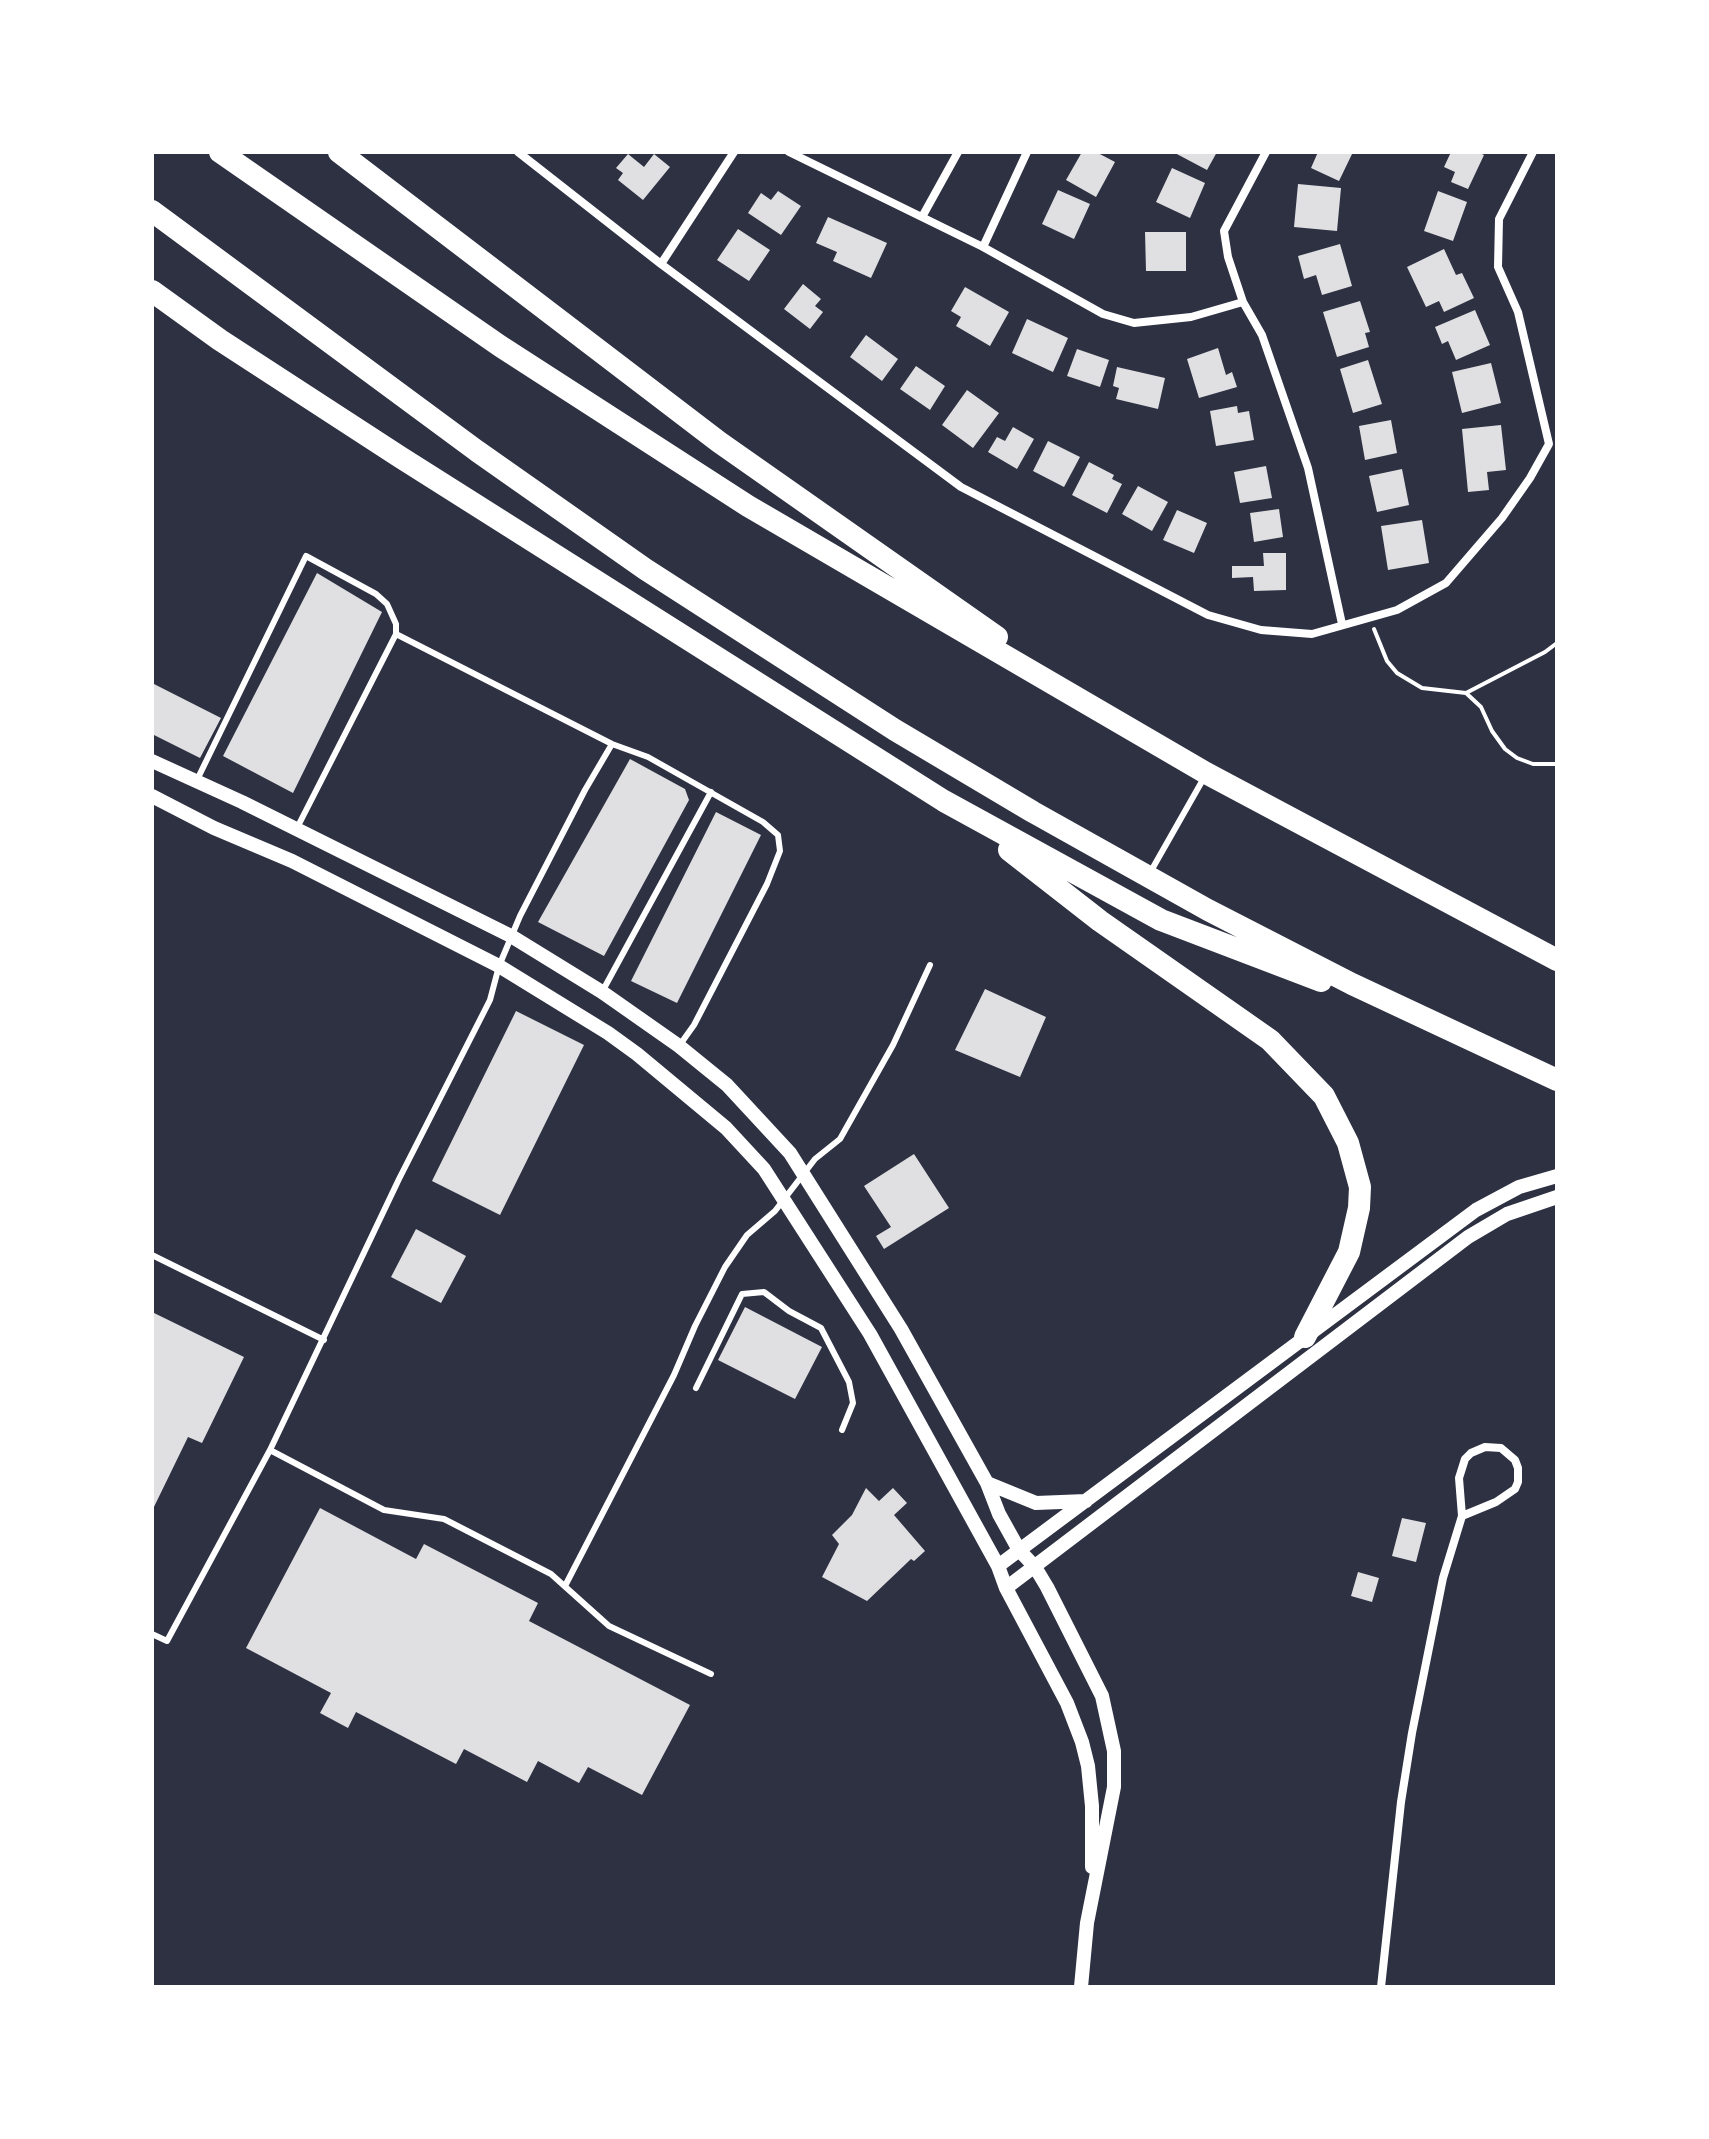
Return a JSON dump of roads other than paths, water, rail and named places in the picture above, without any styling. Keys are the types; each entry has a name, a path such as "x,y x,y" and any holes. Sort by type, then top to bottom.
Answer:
{"highway":[{"path":"220,152 500,346 815,546 1206,773 1557,960"},
{"path":"339,152 567,328 782,488 1129,729"},
{"path":"152,211 477,451 688,598 895,730 1208,910 1445,1029 1557,1080"},
{"path":"152,291 220,340 400,457 944,801 1161,920 1445,1029"},
{"path":"152,302 220,340"},
{"path":"944,801 1100,921 1270,1040 1324,1096 1348,1143 1360,1187 1359,1208 1349,1252 1305,1337"}],"street":[{"path":"518,152 661,264 961,487 1208,615 1261,630 1312,634 1397,610 1446,583 1502,518 1549,444 1518,312 1498,267 1499,219 1533,152"},
{"path":"661,264 734,152"},
{"path":"789,152 983,247 1103,314 1134,323 1191,317 1243,302"},
{"path":"922,217 958,152"},
{"path":"983,247 1027,152"},
{"path":"1266,152 1224,231 1228,257 1243,302 1262,335 1308,468 1342,624"},
{"path":"152,761 297,829 511,936 602,992 679,1046 736,1093 769,1128 804,1173 833,1224 883,1297 987,1483 999,1514 1019,1550 1035,1567 1095,1680 1111,1731 1115,1770 1112,1804 1083,1949 1081,1987"},
{"path":"152,796 214,828 292,861 499,966 608,1033 656,1069 726,1128 764,1169 870,1334 998,1566 1006,1588 1056,1679 1082,1742 1091,1795 1092,1895"},
{"path":"998,1566 1476,1210 1519,1187 1557,1176"},
{"path":"1006,1588 1468,1237 1507,1214 1557,1197"},
{"path":"1381,1987 1401,1802 1412,1733 1443,1578 1462,1516 1459,1478 1465,1459 1477,1449 1501,1448 1515,1460 1518,1468 1515,1489 1496,1502 1462,1516"},
{"path":"987,1483 1036,1503 1086,1501"}],"lane":[{"path":"196,782 306,556 376,594 394,614 396,634 297,829"},
{"path":"396,634 612,744 648,757 773,829 780,841 780,851 767,884 694,1025 679,1046"},
{"path":"152,1634 167,1641 270,1450 399,1179 490,1000 511,936 585,790 612,744"},
{"path":"1147,877 1206,773"},
{"path":"602,992 711,792"},
{"path":"565,1586 674,1375 725,1267 747,1235 767,1219 815,1159 840,1139 893,1045 930,965"},
{"path":"152,1255 324,1340"},
{"path":"696,1388 742,1294 764,1292 789,1311 821,1328 849,1382 853,1403 842,1430"},
{"path":"270,1450 384,1510 444,1519 551,1574 609,1626 711,1674"}]}
